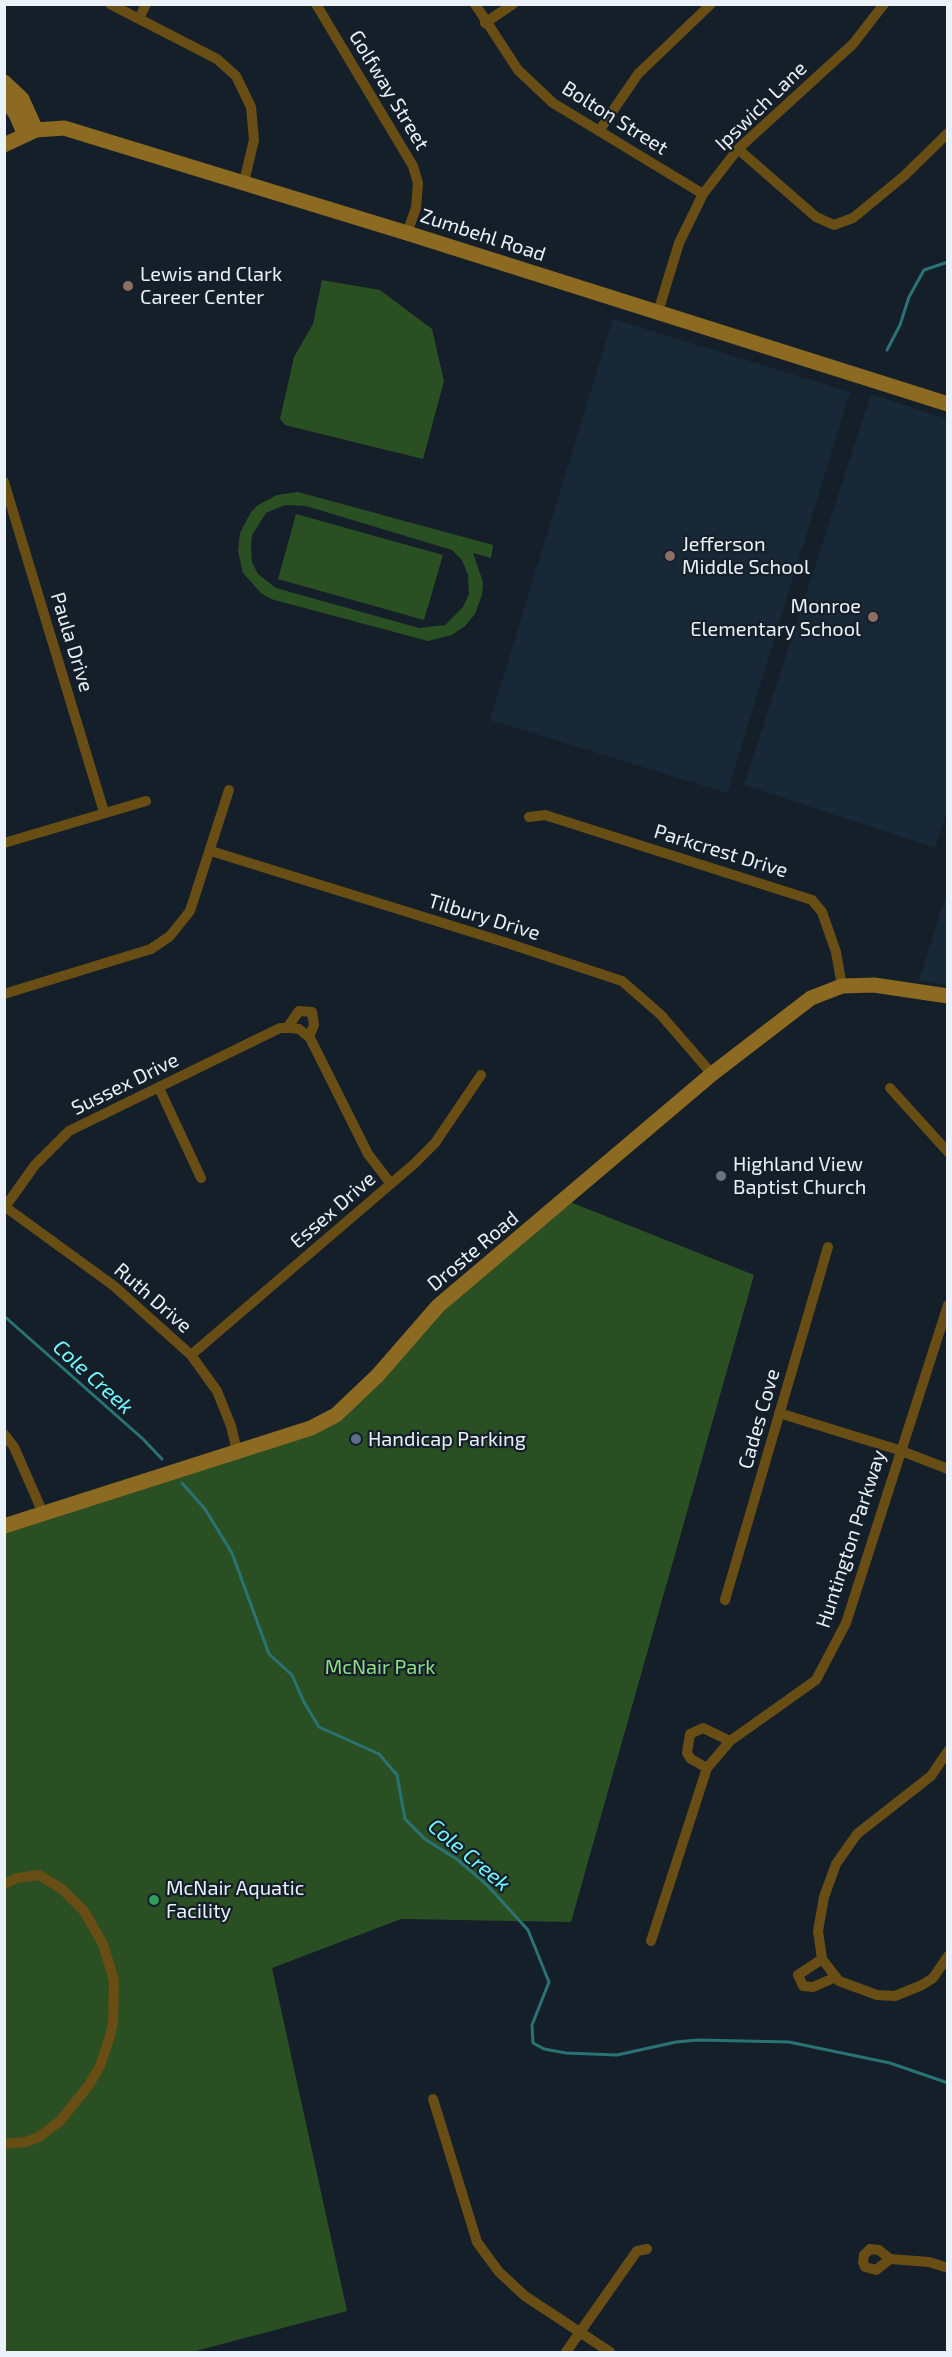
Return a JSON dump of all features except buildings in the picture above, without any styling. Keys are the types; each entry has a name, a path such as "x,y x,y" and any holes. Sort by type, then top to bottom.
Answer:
{"street":[{"path":"110,4 217,59 236,76 251,107 254,140 244,182"},
{"path":"139,19 146,4"},
{"name":"Golfway Street","path":"316,4 413,166 418,183 416,208 407,232"},
{"name":"Bolton Street","path":"475,4 485,23 518,70 553,103 703,194"},
{"path":"485,23 513,4"},
{"path":"599,131 638,74 711,4"},
{"name":"Ipswich Lane","path":"658,312 679,243 703,194 738,149 853,44 884,4"},
{"path":"4,82 22,99 30,132"},
{"path":"4,98 30,132"},
{"name":"Zumbehl Road","path":"4,145 30,132 64,128 407,232 948,404"},
{"path":"738,149 816,218 834,225 853,218 904,176 948,133"},
{"name":"Paula Drive","path":"4,482 104,812"},
{"path":"4,994 162,943 180,926 190,911 229,790"},
{"path":"4,843 146,801"},
{"name":"Parkcrest Drive","path":"529,817 545,815 812,900 822,912 836,952 842,986"},
{"name":"Tilbury Drive","path":"211,851 622,981 661,1015 712,1074"},
{"name":"Droste Road","path":"4,1526 311,1428 336,1415 378,1375 438,1306 712,1074 811,998 842,986 874,985 948,996"},
{"name":"Sussex Drive","path":"5,1206 35,1165 69,1131 280,1028 287,1028 299,1011 312,1012 314,1025 309,1037 368,1154 391,1184"},
{"path":"287,1028 298,1029 309,1037"},
{"name":"Essex Drive","path":"191,1355 391,1184 435,1143 481,1075"},
{"path":"159,1088 201,1178"},
{"path":"890,1088 948,1152"},
{"name":"Ruth Drive","path":"5,1206 114,1286 191,1355 217,1391 231,1426 237,1451"},
{"name":"Cades Cove","path":"725,1600 828,1247"},
{"name":"Huntington Parkway","path":"651,1941 707,1768 730,1741 816,1680 846,1623 899,1450 948,1305"},
{"path":"779,1413 899,1450 948,1469"},
{"path":"4,1434 14,1447 43,1513"},
{"path":"707,1768 691,1759 687,1753 690,1734 704,1728 730,1741"},
{"path":"948,1751 931,1776 857,1834 836,1864 824,1897 818,1931 822,1959 839,1981 877,1995 895,1996 933,1978 948,1956"},
{"path":"4,1884 18,1878 39,1875 62,1888 84,1911 103,1944 114,1980 113,2023 110,2037 100,2066 89,2085 60,2121 39,2137 26,2142 4,2144"},
{"path":"822,1959 798,1975 802,1986 813,1987 836,1977"},
{"path":"433,2099 477,2242 499,2272 525,2296 610,2352"},
{"path":"566,2352 637,2251 647,2249"},
{"path":"890,2259 929,2262 948,2268"}],"shaded area":[{"name":"Jefferson Middle School","path":"613,319 850,392 727,793 490,720"},
{"name":"Monroe Elementary School","path":"871,394 947,419 948,809 935,848 744,785"},
{"path":"947,892 947,985 919,980"}],"green space":[{"path":"322,280 380,290 432,329 444,381 423,459 285,425 280,419 294,357 313,324"},
{"path":"298,492 493,545 491,558 473,553 483,582 482,595 475,614 465,626 452,635 428,641 271,599 261,593 243,573 238,551 240,533 251,512 258,505 277,495","holes":["285,505 306,506 452,550 462,560 468,575 469,594 463,607 445,625 419,628 276,588 258,574 252,562 252,535 266,513"]},
{"path":"296,514 443,555 424,620 278,579"},
{"name":"McNair Park","path":"565,1200 754,1275 571,1922 401,1919 272,1968 347,2311 192,2352 5,2352 4,1528 336,1415 438,1306"}],"waterway":[{"path":"887,350 900,325 909,297 924,270 948,262"},
{"name":"Cole Creek","path":"4,1316 143,1439 162,1459"},
{"name":"Cole Creek","path":"182,1483 205,1509 232,1553 269,1654 292,1675 319,1727 379,1754 397,1775 405,1819 425,1839 458,1860 487,1885 528,1930 549,1982 532,2025 533,2043 544,2049 566,2053 617,2055 676,2042 698,2040 789,2042 890,2063 948,2083"}],"place":[{"name":"Lewis and Clark Career Center","path":"128,286"},
{"name":"Jefferson Middle School","path":"670,556"},
{"name":"Monroe Elementary School","path":"873,617"},
{"name":"Highland View Baptist Church","path":"721,1176"},
{"name":"Handicap Parking","path":"356,1439"},
{"name":"McNair Aquatic Facility","path":"154,1900"}]}
